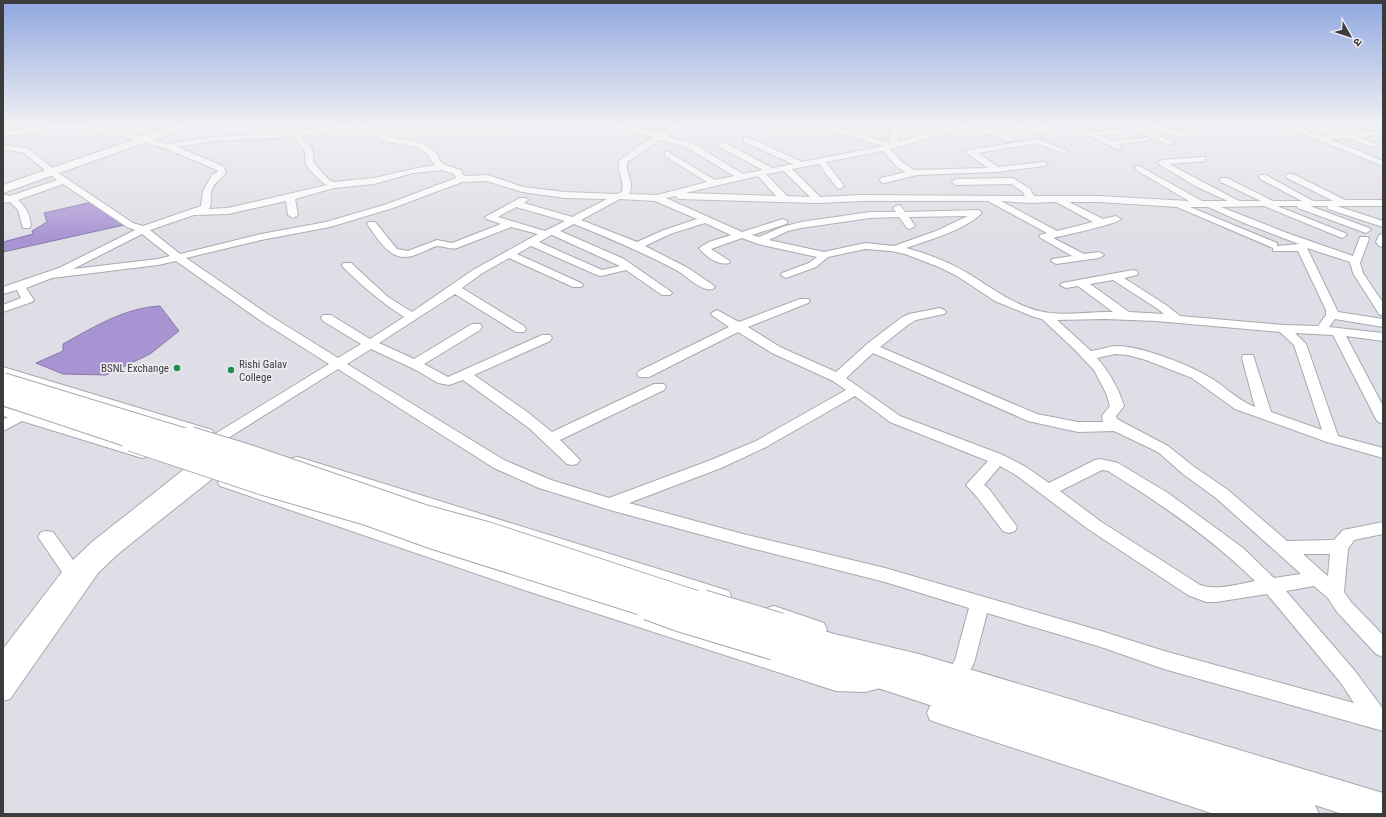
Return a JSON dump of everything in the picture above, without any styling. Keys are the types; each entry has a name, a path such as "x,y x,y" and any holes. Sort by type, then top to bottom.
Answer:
{"highway":[{"path":"3,188 76,162"},
{"path":"3,382 252,458 424,517 487,534 728,614 832,660 942,695 1015,722 1302,814"},
{"path":"3,396 264,483 367,513 431,536 617,594 682,617 834,646 919,667 957,674 1383,810"}],"street":[{"path":"39,162 50,171 130,225 149,227 178,258 265,318 499,464 545,484 610,504 743,540 885,575 1101,638 1164,660 1380,721"},
{"path":"64,272 149,227 205,208 207,205 207,190 214,182 216,176 222,173 220,168 206,162"},
{"path":"309,162 326,182 335,186 374,181 413,171 442,167 458,172 462,179"},
{"path":"438,162 442,167"},
{"path":"3,692 92,568 199,473 220,437 370,344 455,289 477,272 549,232 626,193 629,187 626,175 622,169 623,162"},
{"path":"681,162 714,183"},
{"path":"716,162 739,177 754,198"},
{"path":"755,162 771,171"},
{"path":"796,162 802,165"},
{"path":"661,197 739,177 816,162"},
{"path":"822,162 840,186"},
{"path":"899,162 900,165 913,173"},
{"path":"985,162 996,170"},
{"path":"1162,162 1161,164 1200,185 1239,203"},
{"path":"884,180 913,173 944,170 996,170 1044,164"},
{"path":"786,168 818,200"},
{"path":"1139,168 1204,204 1307,244 1356,260"},
{"path":"760,174 784,199"},
{"path":"1290,176 1344,203"},
{"path":"192,212 228,211 324,190 349,178"},
{"path":"3,291 50,275 64,272 151,263 261,238 333,224 390,206 462,179 488,178 522,189 541,192 617,198 661,197 818,200 1099,199 1177,204 1314,202 1383,203"},
{"path":"1263,178 1314,202 1383,224"},
{"path":"6,199 64,180"},
{"path":"1224,180 1274,203"},
{"path":"956,182 1013,181 1027,191 1031,200"},
{"path":"541,192 490,217 510,224 549,232 609,255 666,293"},
{"path":"290,197 293,215"},
{"path":"661,197 704,220 758,241 824,255 865,246 895,249 943,264 961,274 998,299 1033,313 1046,316 1126,316 1176,318 1284,329 1321,330 1383,338"},
{"path":"6,199 22,207 26,220 26,226"},
{"path":"892,199 910,226"},
{"path":"966,200 976,213"},
{"path":"991,200 1055,234"},
{"path":"1059,200 1102,223"},
{"path":"1228,203 1307,244"},
{"path":"1262,203 1342,235"},
{"path":"1293,203 1365,235 1354,263 1383,312"},
{"path":"516,204 573,220 637,246 684,270 709,287"},
{"path":"1177,204 1275,247 1307,244"},
{"path":"758,241 785,229 801,225 836,221 870,214 976,213"},
{"path":"895,249 940,233 971,218 976,213"},
{"path":"1082,257 1044,238 1045,236 1116,219"},
{"path":"637,246 662,234 704,220"},
{"path":"725,261 712,255 704,248 791,220"},
{"path":"372,224 393,251 409,254 437,243 453,246 510,224"},
{"path":"1383,237 1381,242 1383,244"},
{"path":"531,242 601,273 627,267"},
{"path":"1307,244 1303,253 1332,310 1332,315 1321,330"},
{"path":"509,254 577,285"},
{"path":"786,275 814,263 821,259 824,255"},
{"path":"1056,262 1099,255"},
{"path":"346,264 384,299 412,317"},
{"path":"1066,285 1133,273"},
{"path":"1114,276 1162,307 1176,318"},
{"path":"1080,282 1126,316"},
{"path":"3,309 28,300 20,286"},
{"path":"455,289 520,328"},
{"path":"644,374 738,327 804,301"},
{"path":"838,378 871,347 909,319 940,312"},
{"path":"717,314 776,350 838,378 895,419 998,459 1021,471 1094,525 1194,590 1206,595 1216,595 1318,578"},
{"path":"1332,315 1383,322"},
{"path":"1046,316 1087,356 1110,384 1117,406 1109,416 1110,421 1116,426 1163,449 1222,494 1335,593 1344,607 1383,648"},
{"path":"327,318 370,344 415,364 443,380 449,381 546,338"},
{"path":"415,364 476,327"},
{"path":"1284,329 1300,344 1332,439"},
{"path":"1337,332 1377,394 1383,419"},
{"path":"871,347 1033,418 1078,427 1116,426"},
{"path":"1087,356 1116,350 1128,351 1151,357 1197,375 1240,406 1332,439 1383,453"},
{"path":"1248,358 1265,416"},
{"path":"3,371 220,437 661,576 957,674 1383,798"},
{"path":"464,374 510,405 551,438 572,460"},
{"path":"551,438 659,387"},
{"path":"610,504 716,464 761,444 856,390"},
{"path":"3,411 131,450 375,535 581,603 836,682 865,683 887,678"},
{"path":"3,426 21,416"},
{"path":"998,459 974,485 983,493 1009,527"},
{"path":"1048,491 1100,464 1113,466 1162,497 1231,548 1271,586 1348,677 1380,721"},
{"path":"3,665 72,572 98,546 199,473"},
{"path":"1335,593 1339,547 1349,535 1383,528"},
{"path":"47,537 72,572"},
{"path":"1284,548 1339,547"},
{"path":"72,572 92,568"},
{"path":"957,674 964,663 980,603"},
{"path":"938,713 1250,814"}],"shaded area":[{"path":"92,202 124,225 3,252 3,242 33,234 32,231 47,222 44,213"},
{"path":"160,306 179,331 150,354 106,375 63,374 36,363 63,351 63,344 110,319 134,310"}],"place":[{"name":"BSNL Exchange","path":"177,368"},
{"name":"Rishi Galav College","path":"231,370"}]}
